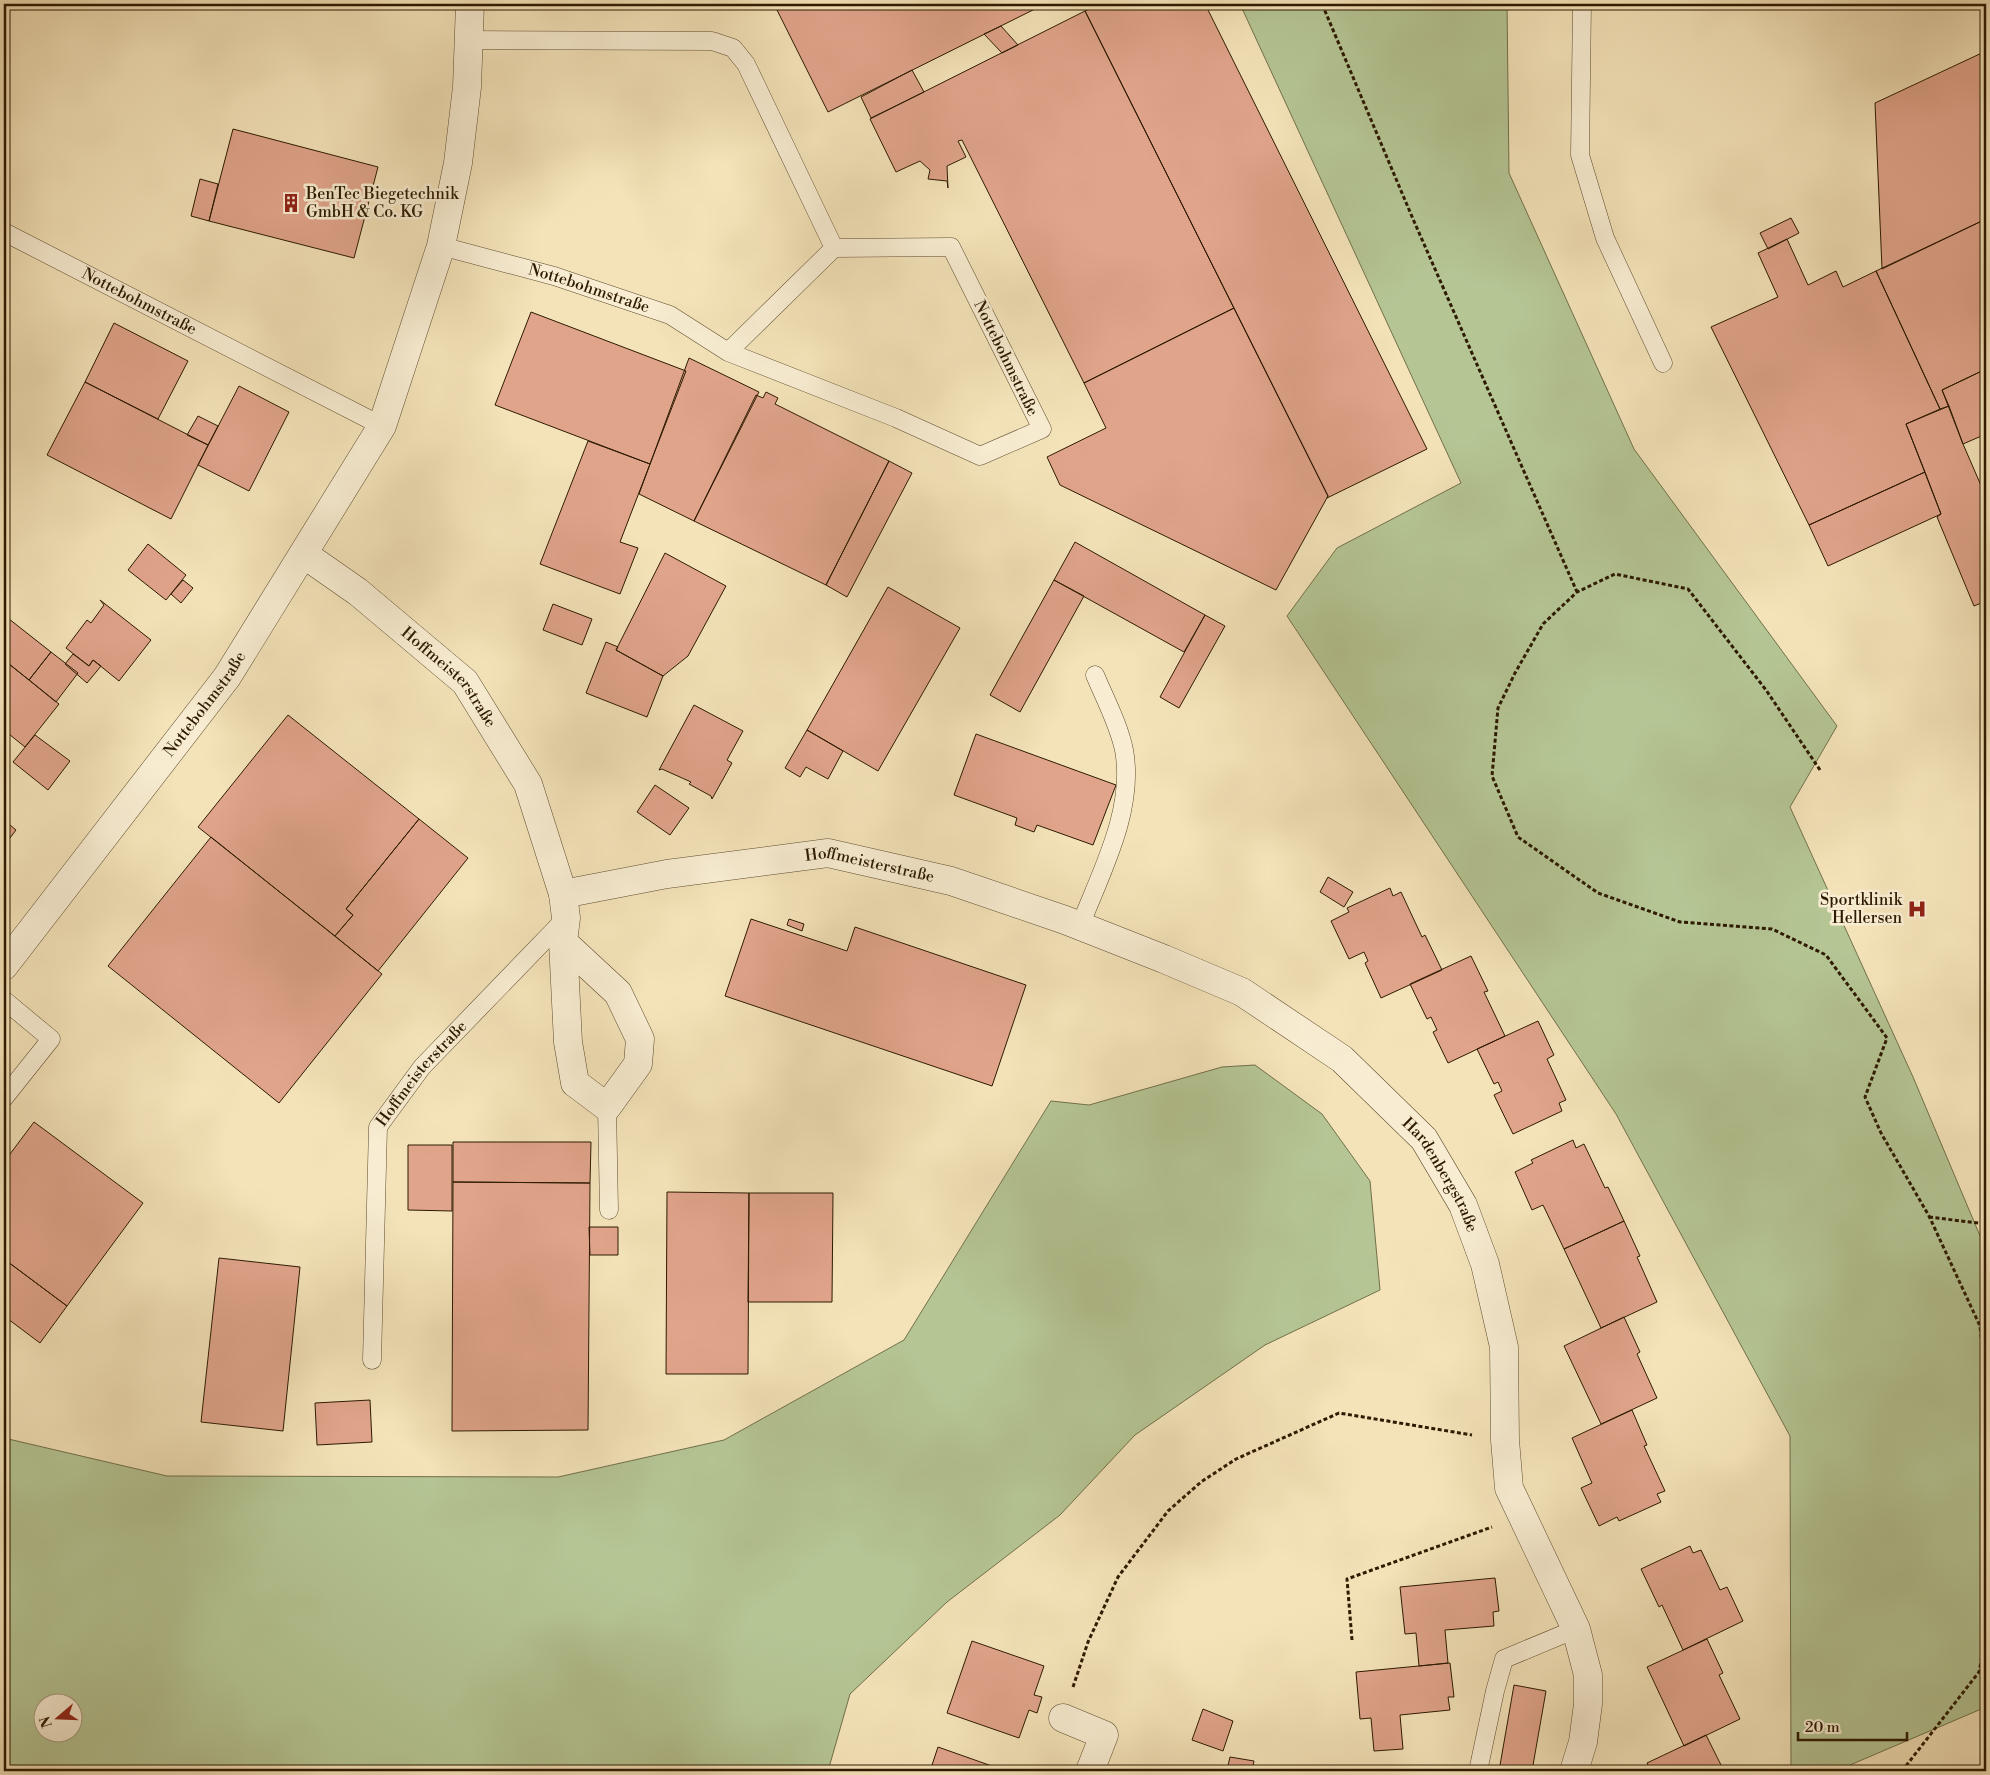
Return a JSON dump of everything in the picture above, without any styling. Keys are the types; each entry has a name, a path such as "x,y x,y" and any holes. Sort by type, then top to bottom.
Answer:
{"street":[{"name":"Nottebohmstraße","path":"4,966 227,677 305,555 382,426 441,246 458,163 467,87 470,4"},
{"name":"Hoffmeisterstraße","path":"305,555 358,592 465,682 528,784 564,918 568,1042 575,1083 607,1107 638,1064 640,1039 618,993 564,918"},
{"name":"Hoffmeisterstraße","path":"564,918 666,874 828,852 951,882 1080,926 1164,959"},
{"name":"Hardenbergstraße","path":"1164,959 1242,992 1342,1059 1424,1139 1462,1205 1485,1264 1504,1347 1505,1440 1509,1488 1524,1516 1576,1629 1588,1675 1588,1704 1583,1742 1574,1771"},
{"path":"1063,1718 1104,1735 1090,1771"}],"lane":[{"path":"1582,4 1580,155 1604,238 1662,363"},
{"path":"468,40 712,41 733,48 746,64 834,248 728,352"},
{"name":"Nottebohmstraße","path":"4,232 382,426"},
{"name":"Nottebohmstraße","path":"441,246 554,276 670,315 728,352 896,418 980,456 1042,430 951,246 834,248"},
{"path":"1080,926 1117,828 1127,783 1124,749 1096,675"},
{"name":"Hoffmeisterstraße","path":"372,1360 378,1126 422,1067 564,918"},
{"path":"4,1000 51,1039 4,1098"},
{"path":"607,1107 609,1210"},
{"path":"1478,1771 1494,1690 1504,1659 1576,1629"}],"path":[{"path":"1324,4 1325,11 1412,219 1577,592"},
{"path":"1820,770 1766,690 1688,589 1615,574 1577,592 1543,624 1515,673 1498,708 1492,776 1518,837 1598,893 1680,922 1772,929 1826,955 1887,1038 1865,1097 1881,1133 1929,1216 1980,1326 1986,1385"},
{"path":"1929,1216 1986,1224"},
{"path":"1063,1718 1088,1642 1118,1577 1168,1512 1201,1482 1236,1459 1339,1413 1505,1440"},
{"path":"1352,1640 1347,1579 1524,1516"},
{"path":"1902,1771 1979,1672 1986,1636"}],"green space":[{"path":"1240,4 1507,4 1509,173 1634,449 1837,726 1790,807 1913,1077 1986,1250 1986,1707 1836,1771 1791,1771 1790,1436 1616,1114 1287,616 1337,548 1461,483"},
{"path":"1255,1065 1322,1114 1370,1181 1380,1290 1265,1345 1135,1435 1060,1515 947,1602 850,1694 828,1771 4,1771 4,1438 167,1476 558,1477 724,1440 904,1340 1051,1101 1089,1105 1222,1067"}],"building":[{"path":"774,4 1045,4 828,112"},
{"path":"1100,4 1205,4 1427,449 1327,498 1328,496 1085,11"},
{"path":"1085,11 1234,308 1084,383 962,140 958,141 966,157 947,166 948,188 947,181 928,179 930,170 920,161 896,172 870,119"},
{"path":"1001,26 1018,45 1002,53 984,34"},
{"path":"1986,51 1986,219 1882,269 1875,103"},
{"path":"912,70 924,92 871,118 861,97"},
{"name":"BenTec Biegetechnik GmbH & Co. KG","path":"233,129 378,167 354,258 209,221"},
{"path":"200,179 218,184 209,221 191,216"},
{"path":"1791,218 1799,233 1768,249 1760,233"},
{"path":"1986,219 1986,369 1942,390 1949,406 1940,409 1876,271"},
{"path":"1787,239 1808,285 1836,271 1843,287 1876,271 1940,409 1906,424 1925,472 1809,525 1711,327 1778,297 1758,253"},
{"path":"1234,308 1328,496 1276,590 1060,485 1047,457 1106,428 1084,383"},
{"path":"531,312 686,371 650,464 495,405"},
{"path":"114,323 188,361 158,419 85,382"},
{"path":"689,358 759,392 694,521 639,494"},
{"path":"1986,369 1986,434 1963,444 1942,390"},
{"path":"85,382 208,445 171,519 47,455"},
{"path":"239,386 289,412 249,491 198,465"},
{"path":"766,392 778,398 775,404 889,461 826,585 694,521 756,395 763,398"},
{"path":"1949,406 1986,497 1986,601 1974,606 1937,517 1941,514 1906,424"},
{"path":"198,416 218,426 208,445 187,435"},
{"path":"588,441 650,464 620,542 638,548 620,594 540,564"},
{"path":"889,461 912,473 847,597 826,585"},
{"path":"1925,472 1941,514 1828,566 1809,525"},
{"path":"1075,542 1205,615 1184,652 1054,580"},
{"path":"148,544 186,575 166,600 128,570"},
{"path":"665,553 726,586 688,656 663,676 616,650"},
{"path":"183,580 193,588 181,603 171,594"},
{"path":"1054,580 1084,596 1020,712 990,695"},
{"path":"888,587 960,628 878,771 807,730"},
{"path":"100,600 151,640 119,681 93,660 89,666 66,648 87,620 91,623 104,605"},
{"path":"553,604 592,619 582,645 543,630"},
{"path":"4,615 51,652 29,680 4,660"},
{"path":"1205,615 1225,626 1179,708 1160,697"},
{"path":"606,642 618,647 616,650 663,676 647,717 586,693"},
{"path":"51,652 78,673 56,702 29,680"},
{"path":"73,654 89,666 93,660 101,666 87,683 65,664"},
{"path":"4,660 59,704 25,747 4,730"},
{"path":"694,705 743,731 727,760 732,763 712,799 711,796 689,784 691,782 662,769 659,770"},
{"path":"288,715 419,819 346,909 353,915 335,936 198,827"},
{"path":"807,730 843,751 828,779 806,767 800,777 785,768"},
{"path":"976,734 1116,785 1093,845 1037,825 1034,832 1015,825 1017,818 954,795"},
{"path":"35,735 70,761 48,790 13,762"},
{"path":"655,785 689,808 670,835 637,812"},
{"path":"419,819 468,858 378,971 335,936 353,915 346,909"},
{"path":"4,820 16,830 4,846"},
{"path":"211,837 382,974 279,1103 108,966"},
{"path":"1328,877 1353,892 1344,907 1320,892"},
{"path":"1390,888 1393,896 1401,892 1422,937 1425,935 1442,970 1381,998 1365,963 1368,961 1364,952 1349,959 1331,921 1349,912 1347,908"},
{"path":"751,919 847,951 855,927 1026,985 992,1086 725,996"},
{"path":"789,919 804,924 802,931 787,925"},
{"path":"1471,956 1488,991 1484,992 1505,1036 1448,1063 1433,1032 1437,1030 1431,1017 1427,1019 1410,984"},
{"path":"1538,1021 1554,1055 1547,1059 1566,1100 1559,1103 1562,1111 1513,1134 1494,1095 1502,1091 1498,1082 1494,1084 1477,1049"},
{"path":"34,1122 143,1203 67,1306 4,1259 4,1162"},
{"path":"1573,1140 1576,1148 1584,1144 1605,1188 1608,1187 1624,1221 1564,1249 1543,1205 1532,1210 1515,1172 1533,1163 1531,1160"},
{"path":"453,1142 591,1142 590,1183 453,1182"},
{"path":"408,1145 452,1145 452,1211 408,1210"},
{"path":"453,1182 590,1183 588,1430 452,1431"},
{"path":"667,1192 749,1193 748,1374 666,1374"},
{"path":"749,1193 833,1193 832,1302 748,1302"},
{"path":"1624,1221 1640,1256 1637,1257 1657,1302 1601,1328 1564,1249"},
{"path":"589,1227 618,1227 618,1255 590,1255"},
{"path":"219,1258 300,1267 283,1431 201,1422"},
{"path":"4,1259 67,1306 40,1343 4,1316"},
{"path":"1624,1317 1640,1352 1637,1354 1657,1398 1601,1424 1564,1346"},
{"path":"370,1400 372,1442 317,1445 315,1403"},
{"path":"1632,1410 1647,1445 1644,1446 1665,1491 1657,1494 1661,1502 1619,1521 1617,1517 1599,1526 1581,1488 1592,1483 1572,1438"},
{"path":"1690,1546 1693,1553 1701,1550 1720,1590 1727,1587 1743,1621 1683,1650 1662,1605 1659,1607 1641,1569"},
{"path":"1495,1578 1499,1611 1493,1612 1494,1626 1445,1630 1448,1663 1419,1666 1416,1633 1405,1634 1400,1587"},
{"path":"1707,1639 1723,1673 1719,1675 1740,1719 1684,1746 1647,1667"},
{"path":"972,1641 1044,1666 1034,1695 1042,1697 1037,1713 1029,1710 1019,1738 947,1713"},
{"path":"1450,1663 1454,1697 1448,1697 1450,1710 1400,1715 1403,1749 1374,1751 1371,1718 1360,1719 1356,1672"},
{"path":"1514,1685 1546,1691 1532,1771 1499,1771"},
{"path":"1203,1709 1233,1721 1223,1751 1192,1740"},
{"path":"1706,1735 1723,1769 1718,1771 1651,1771 1647,1763"},
{"path":"938,1747 1006,1771 930,1771"},
{"path":"1230,1757 1254,1761 1252,1771 1227,1770"},
{"path":"1197,1767 1227,1770 1233,1771 1196,1771"}],"place":[{"name":"BenTec Biegetechnik GmbH & Co. KG","path":"291,203"},
{"name":"Sportklinik Hellersen","path":"1917,909"}]}
